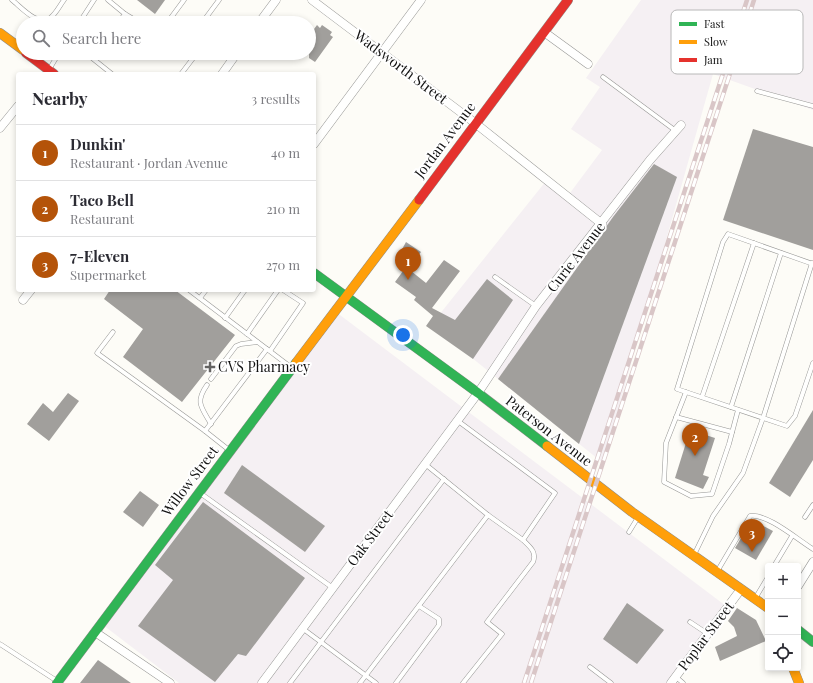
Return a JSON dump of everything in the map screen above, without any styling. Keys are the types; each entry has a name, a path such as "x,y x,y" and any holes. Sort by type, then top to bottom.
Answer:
{"street":[{"path":"264,16 276,0"},
{"name":"Wadsworth Street","path":"312,0 475,123 602,224"},
{"path":"316,141 421,0"},
{"name":"Jordan Avenue","path":"345,296 568,0"},
{"path":"544,32 588,64"},
{"path":"0,33 16,45"},
{"path":"34,60 48,72"},
{"path":"224,72 233,60"},
{"path":"0,128 16,108"},
{"name":"Curie Avenue","path":"478,393 536,306 602,224 650,160 678,128"},
{"name":"Paterson Avenue","path":"316,274 478,393 639,517 765,606"},
{"path":"23,300 29,292"},
{"name":"Willow Street","path":"57,682 345,296"},
{"name":"Oak Street","path":"262,683 478,393"},
{"path":"801,581 813,562"},
{"name":"Poplar Street","path":"673,680 741,589"},
{"path":"95,632 170,683"},
{"path":"801,632 813,642"},
{"path":"794,671 799,683"}],"lane":[{"path":"12,0 33,16"},
{"path":"52,16 64,0"},
{"path":"84,16 94,0"},
{"path":"108,0 128,16"},
{"path":"172,16 184,0"},
{"path":"207,16 219,0"},
{"path":"50,72 56,60"},
{"path":"94,60 110,72"},
{"path":"183,72 192,60"},
{"path":"603,77 678,128"},
{"path":"757,91 813,106"},
{"path":"694,556 713,516 743,473 763,418 812,264 728,234 723,242 677,389 702,398 731,407 738,410 763,418 787,426 795,416 813,363"},
{"path":"702,398 754,243"},
{"path":"731,407 781,252"},
{"path":"495,277 536,306"},
{"path":"192,292 292,368"},
{"path":"200,298 204,292"},
{"path":"225,318 244,292"},
{"path":"247,334 277,292"},
{"path":"205,431 303,303 286,292"},
{"path":"113,332 97,353 205,431 230,451"},
{"path":"211,379 236,346 257,342"},
{"path":"207,385 199,400 200,406 211,424"},
{"path":"686,392 666,443 664,482 691,496 712,494 738,410"},
{"path":"676,417 732,432"},
{"path":"457,420 555,493 523,540"},
{"path":"425,464 488,515 523,540 534,551 535,557 487,622 502,634 463,683"},
{"path":"290,683 444,479"},
{"path":"199,492 333,588"},
{"path":"805,517 813,505"},
{"path":"360,683 488,515"},
{"path":"717,572 750,516 757,515 771,521 813,549"},
{"path":"629,532 639,517"},
{"path":"776,563 792,536"},
{"path":"755,599 765,582"},
{"path":"396,683 439,625 438,619 419,606"},
{"path":"690,622 708,634"},
{"path":"302,628 376,683"},
{"path":"0,644 57,682"},
{"path":"590,667 611,683"},
{"path":"673,680 683,683"}],"shaded area":[{"path":"641,0 813,0 813,110 713,74 603,463 431,325 546,181 567,197 602,150 571,129 600,87 586,78"},
{"path":"336,312 730,609 675,683 179,683 103,625"}],"building":[{"path":"137,0 165,0 155,14"},
{"path":"317,25 320,28 322,25 332,32 330,35 333,37 315,62 312,60 316,60"},
{"path":"753,129 813,147 813,250 723,220"},
{"path":"654,164 677,177 579,444 498,379 613,217"},
{"path":"406,242 421,252 412,263 400,253"},
{"path":"444,260 460,271 432,308 455,320 487,279 513,300 473,359 426,326 433,316 414,300 416,297 395,282 406,267 426,283"},
{"path":"109,292 178,292 235,335 182,402 123,357 143,329 104,299"},
{"path":"68,393 79,401 49,441 27,424 43,403 53,412"},
{"path":"813,410 813,460 790,497 769,483"},
{"path":"690,430 715,438 703,475 709,477 703,489 675,478"},
{"path":"242,465 325,526 305,552 224,493"},
{"path":"140,491 159,505 143,527 123,512"},
{"path":"203,502 305,578 246,656 238,654 215,682 138,626 173,580 155,565"},
{"path":"752,520 773,531 756,560 735,548"},
{"path":"627,603 664,630 637,664 603,639"},
{"path":"737,608 756,620 765,641 720,661 715,647 737,636 734,627 728,621"},
{"path":"98,660 131,683 80,683"}],"railway":[{"path":"744,10 747,0"},
{"path":"751,10 754,0"},
{"path":"524,683 723,74"},
{"path":"531,683 730,74"}],"traffic: fast":[{"path":"316,274 478,393 547,446"},
{"path":"57,683 296,363"},
{"path":"801,632 813,642"}],"traffic: slow":[{"path":"0,33 16,45"},
{"path":"296,363 419,200"},
{"path":"547,446 632,512 765,606"},
{"path":"794,671 799,683"}],"traffic: jam":[{"path":"419,200 568,0"},
{"path":"35,60 51,72"}],"place":[{"name":"Dunkin'","path":"408,280"},
{"name":"CVS Pharmacy","path":"210,367"},
{"name":"Taco Bell","path":"695,456"},
{"name":"7-Eleven","path":"752,552"}]}
